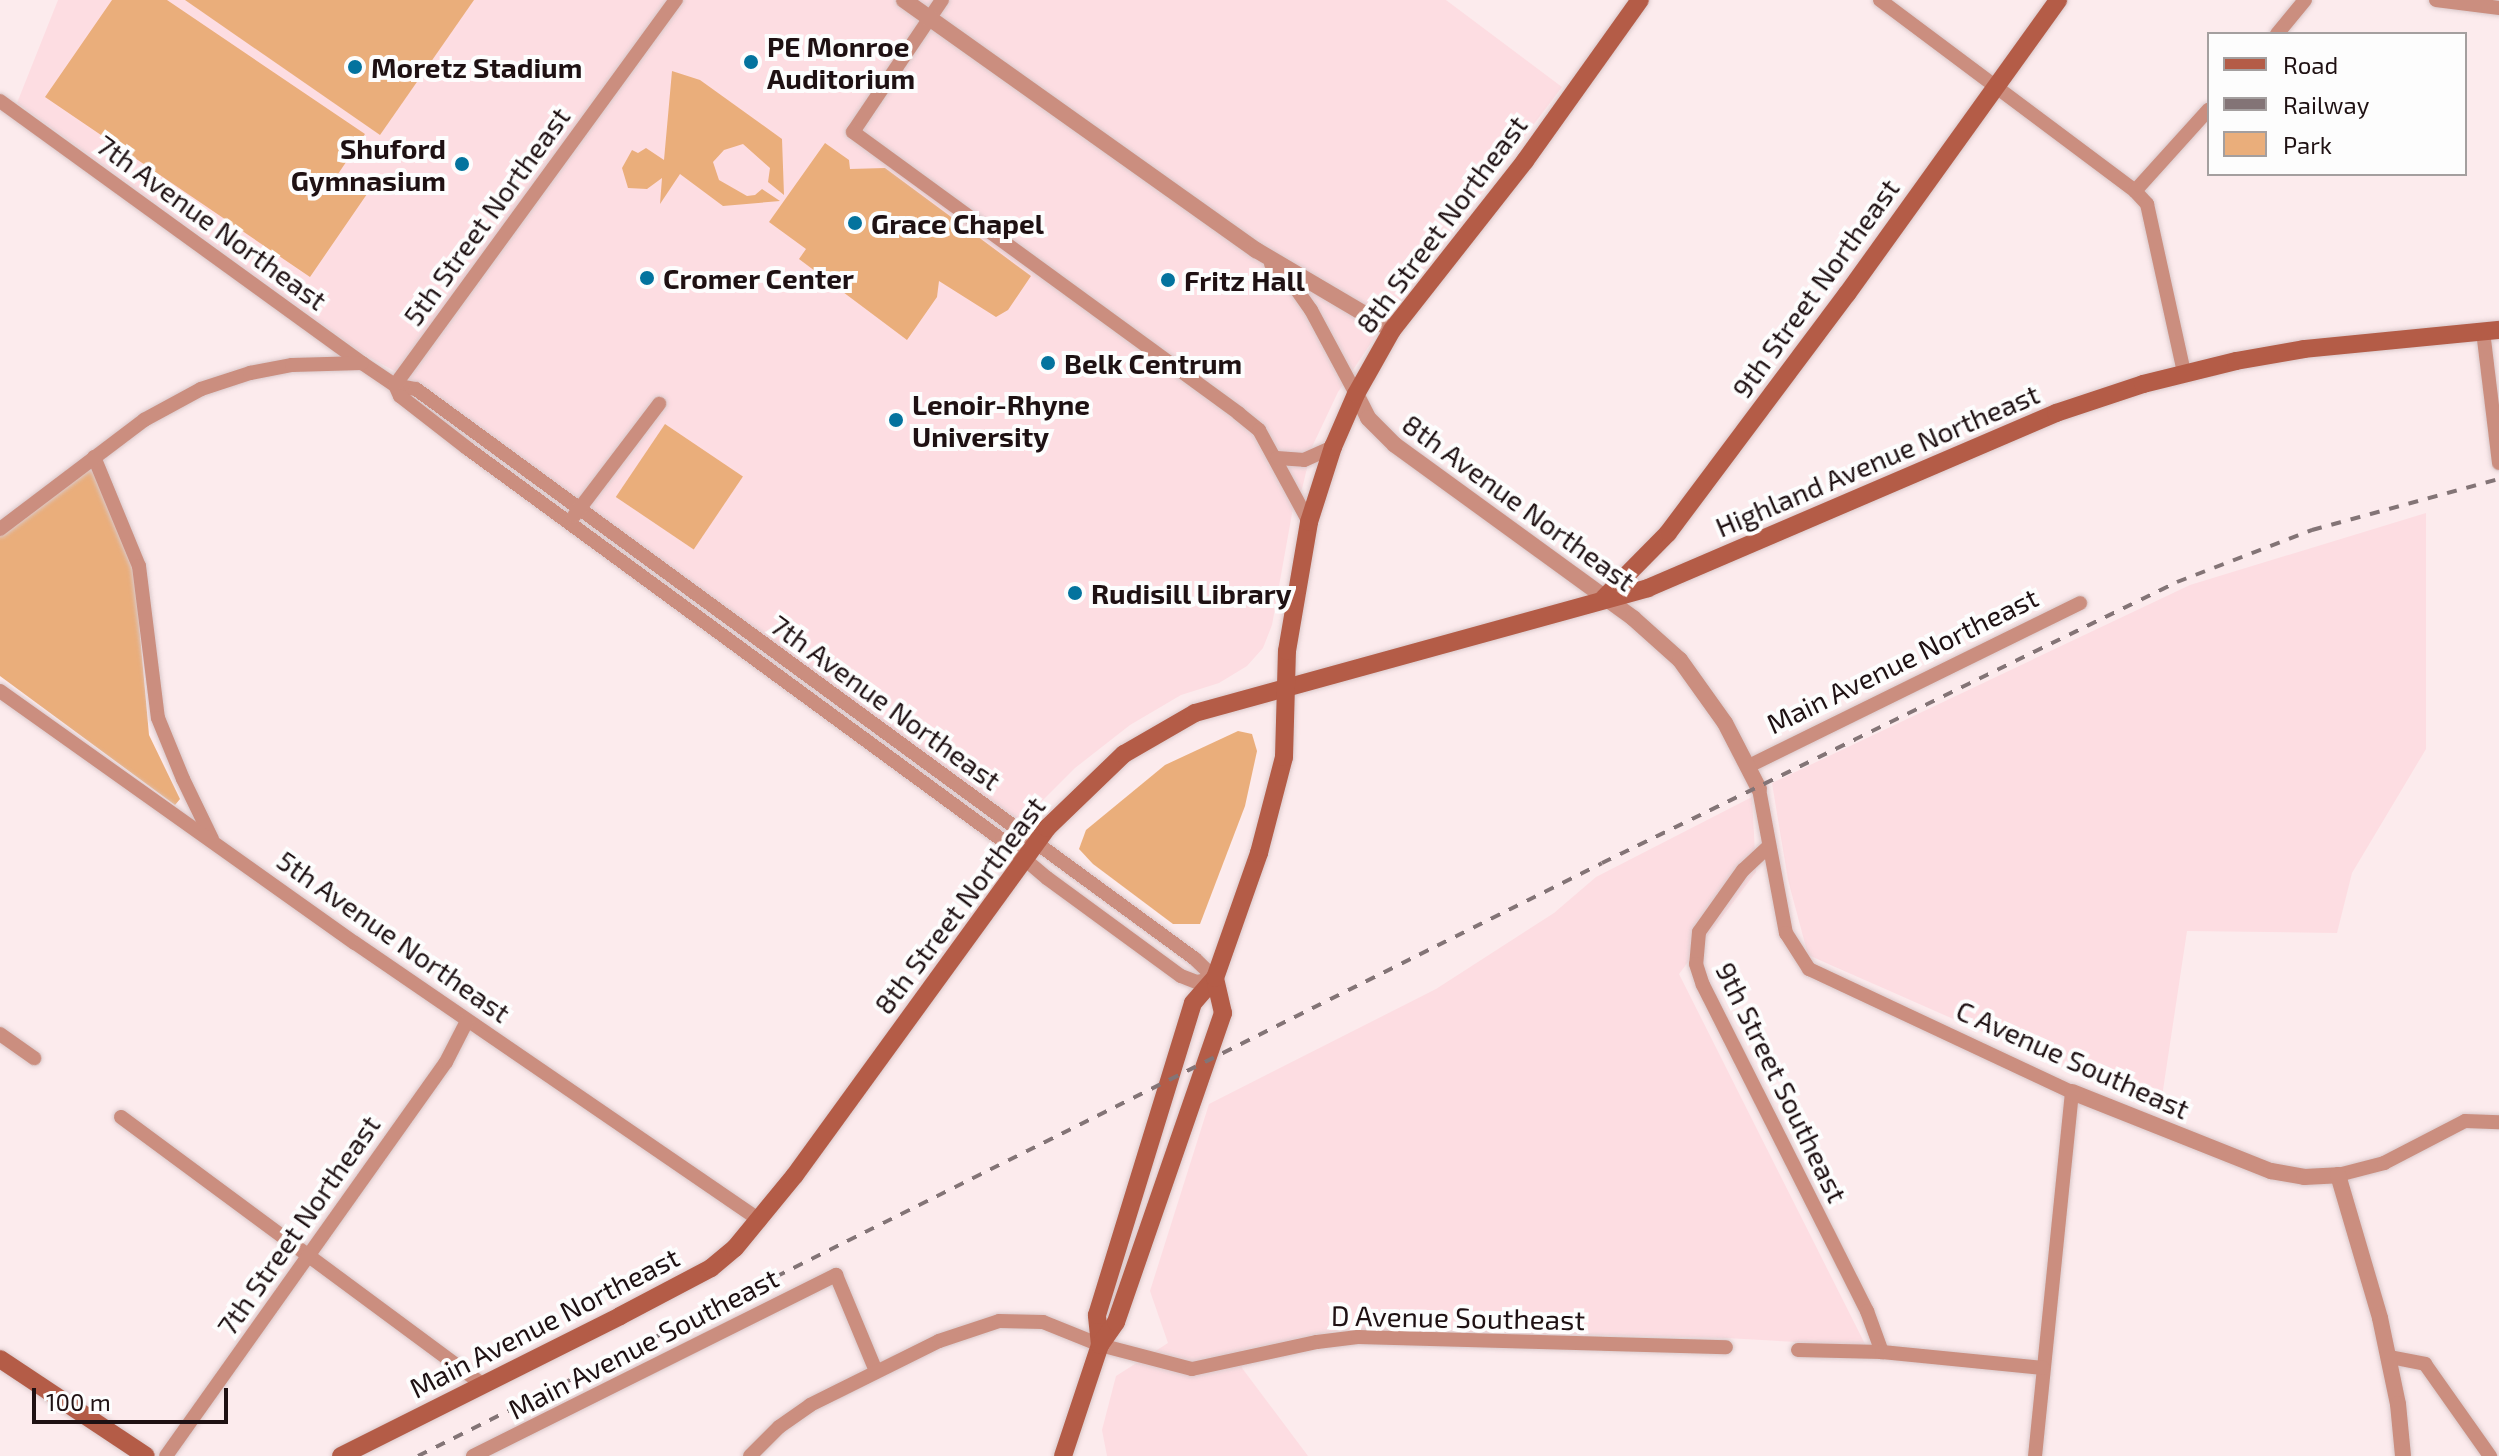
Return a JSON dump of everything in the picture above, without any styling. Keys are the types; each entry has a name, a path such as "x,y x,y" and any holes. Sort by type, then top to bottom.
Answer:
{"main road":[{"name":"8th Street Northeast","path":"760,1220 1047,828 1086,788 1124,754 1195,713 1286,685 1287,651 1309,522 1333,447 1356,394 1392,330 1525,161 1640,0"},
{"name":"9th Street Northeast","path":"1604,598 1668,533 2058,0"},
{"name":"Highland Avenue Northeast","path":"1286,685 1382,663 1648,588 2056,413 2184,372 2304,349 2491,330"},
{"path":"1100,1345 1097,1315 1193,1003 1215,978 1259,853 1279,778 1287,723 1286,685"},
{"path":"1063,1456 1100,1345 1116,1322 1223,1013 1215,978"},
{"name":"Main Avenue Northeast","path":"341,1456 711,1268 735,1248 760,1220"},
{"path":"0,1359 146,1456"}],"street":[{"name":"5th Street Northeast","path":"395,385 676,0"},
{"path":"904,0 1256,250 1392,330"},
{"path":"942,0 853,132 1259,430 1277,458 1309,522"},
{"path":"1880,0 2135,191 2147,204 2184,372"},
{"path":"2279,32 2305,0"},
{"path":"2436,0 2499,8"},
{"name":"7th Avenue Northeast","path":"0,101 362,363 395,385 416,389 1032,852 1181,976 1197,982 1215,978"},
{"path":"2135,191 2207,111"},
{"name":"8th Avenue Northeast","path":"1256,250 1292,283 1311,310 1368,418 1395,445 1633,618 1680,660 1725,723 1759,789"},
{"path":"2491,330 2499,463"},
{"path":"0,529 166,406 225,380 292,365 362,363"},
{"name":"7th Avenue Northeast","path":"395,385 400,396 412,406 569,523 1032,852 1195,959 1215,978"},
{"path":"569,523 659,404"},
{"path":"1277,458 1304,460 1333,447"},
{"path":"94,457 139,566 158,718 212,839"},
{"name":"Main Avenue Northeast","path":"1749,766 2080,603"},
{"name":"5th Avenue Northeast","path":"0,691 113,775 212,839 467,1021 760,1220"},
{"name":"C Avenue Southeast","path":"1759,789 1786,933 1809,969 2072,1092 2271,1171 2304,1177 2338,1175 2384,1163 2465,1121 2499,1122"},
{"name":"9th Street Southeast","path":"1769,846 1743,870 1699,932 1696,964 1703,985 1867,1311 1882,1352"},
{"name":"7th Street Northeast","path":"166,1456 446,1062 467,1021"},
{"path":"0,1034 34,1058"},
{"path":"2035,1456 2072,1092"},
{"path":"121,1117 309,1255 384,1315 483,1385"},
{"path":"2338,1175 2359,1237 2390,1357 2403,1456"},
{"name":"Main Avenue Southeast","path":"473,1456 836,1275 876,1371"},
{"name":"D Avenue Southeast","path":"750,1456 801,1411 948,1337 999,1321 1043,1322 1100,1345 1192,1369 1317,1342 1358,1337 1726,1347"},
{"path":"1798,1350 1882,1352 2043,1368"},
{"path":"2390,1357 2425,1364 2490,1456"}],"shaded area":[{"name":"Lenoir-Rhyne University","path":"58,0 1446,0 1562,87 1396,306 1338,392 1312,447 1302,489 1293,508 1272,625 1263,648 1247,666 1219,683 1181,695 1130,725 1075,768 1021,822 415,382 363,354 17,103"},
{"path":"2426,513 2426,749 2352,873 2337,933 2187,931 2160,1110 1808,955 1788,880 1772,783 2190,585"},
{"path":"1752,797 1756,872 1679,974 1866,1346 1726,1338 1345,1329 1240,1351 1242,1368 1308,1456 1107,1456 1102,1430 1116,1376 1168,1343 1150,1291 1209,1104 1436,989 1554,913 1596,877"}],"green space":[{"path":"112,0 167,0 365,134 338,174 367,194 310,277 45,97"},
{"name":"Moretz Stadium","path":"185,0 474,0 380,135"},
{"path":"672,71 700,80 782,139 784,195 768,182 770,168 743,144 724,150 713,162 719,180 747,196 755,195 762,189 780,201 723,206 680,174 660,204 662,178 647,189 628,188 622,168 632,150 638,153 646,148 664,160"},
{"path":"825,143 849,160 850,169 885,168 1031,276 1008,310 996,317 939,281 937,297 907,340 799,259 806,249 769,222"},
{"path":"665,424 743,477 694,550 616,497"},
{"path":"88,461 134,568 149,735 180,799 175,805 0,676 0,536"},
{"path":"1238,731 1252,734 1257,751 1245,806 1200,924 1173,924 1093,864 1079,849 1086,830 1165,765"}],"railway":[{"path":"418,1456 1602,863 2177,582 2312,530 2499,479"}],"place":[{"name":"PE Monroe Auditorium","path":"751,62"},
{"name":"Moretz Stadium","path":"355,67"},
{"name":"Shuford Gymnasium","path":"462,164"},
{"name":"Grace Chapel","path":"855,223"},
{"name":"Cromer Center","path":"647,278"},
{"name":"Fritz Hall","path":"1168,280"},
{"name":"Belk Centrum","path":"1048,363"},
{"name":"Lenoir-Rhyne University","path":"896,420"},
{"name":"Rudisill Library","path":"1075,593"}]}
